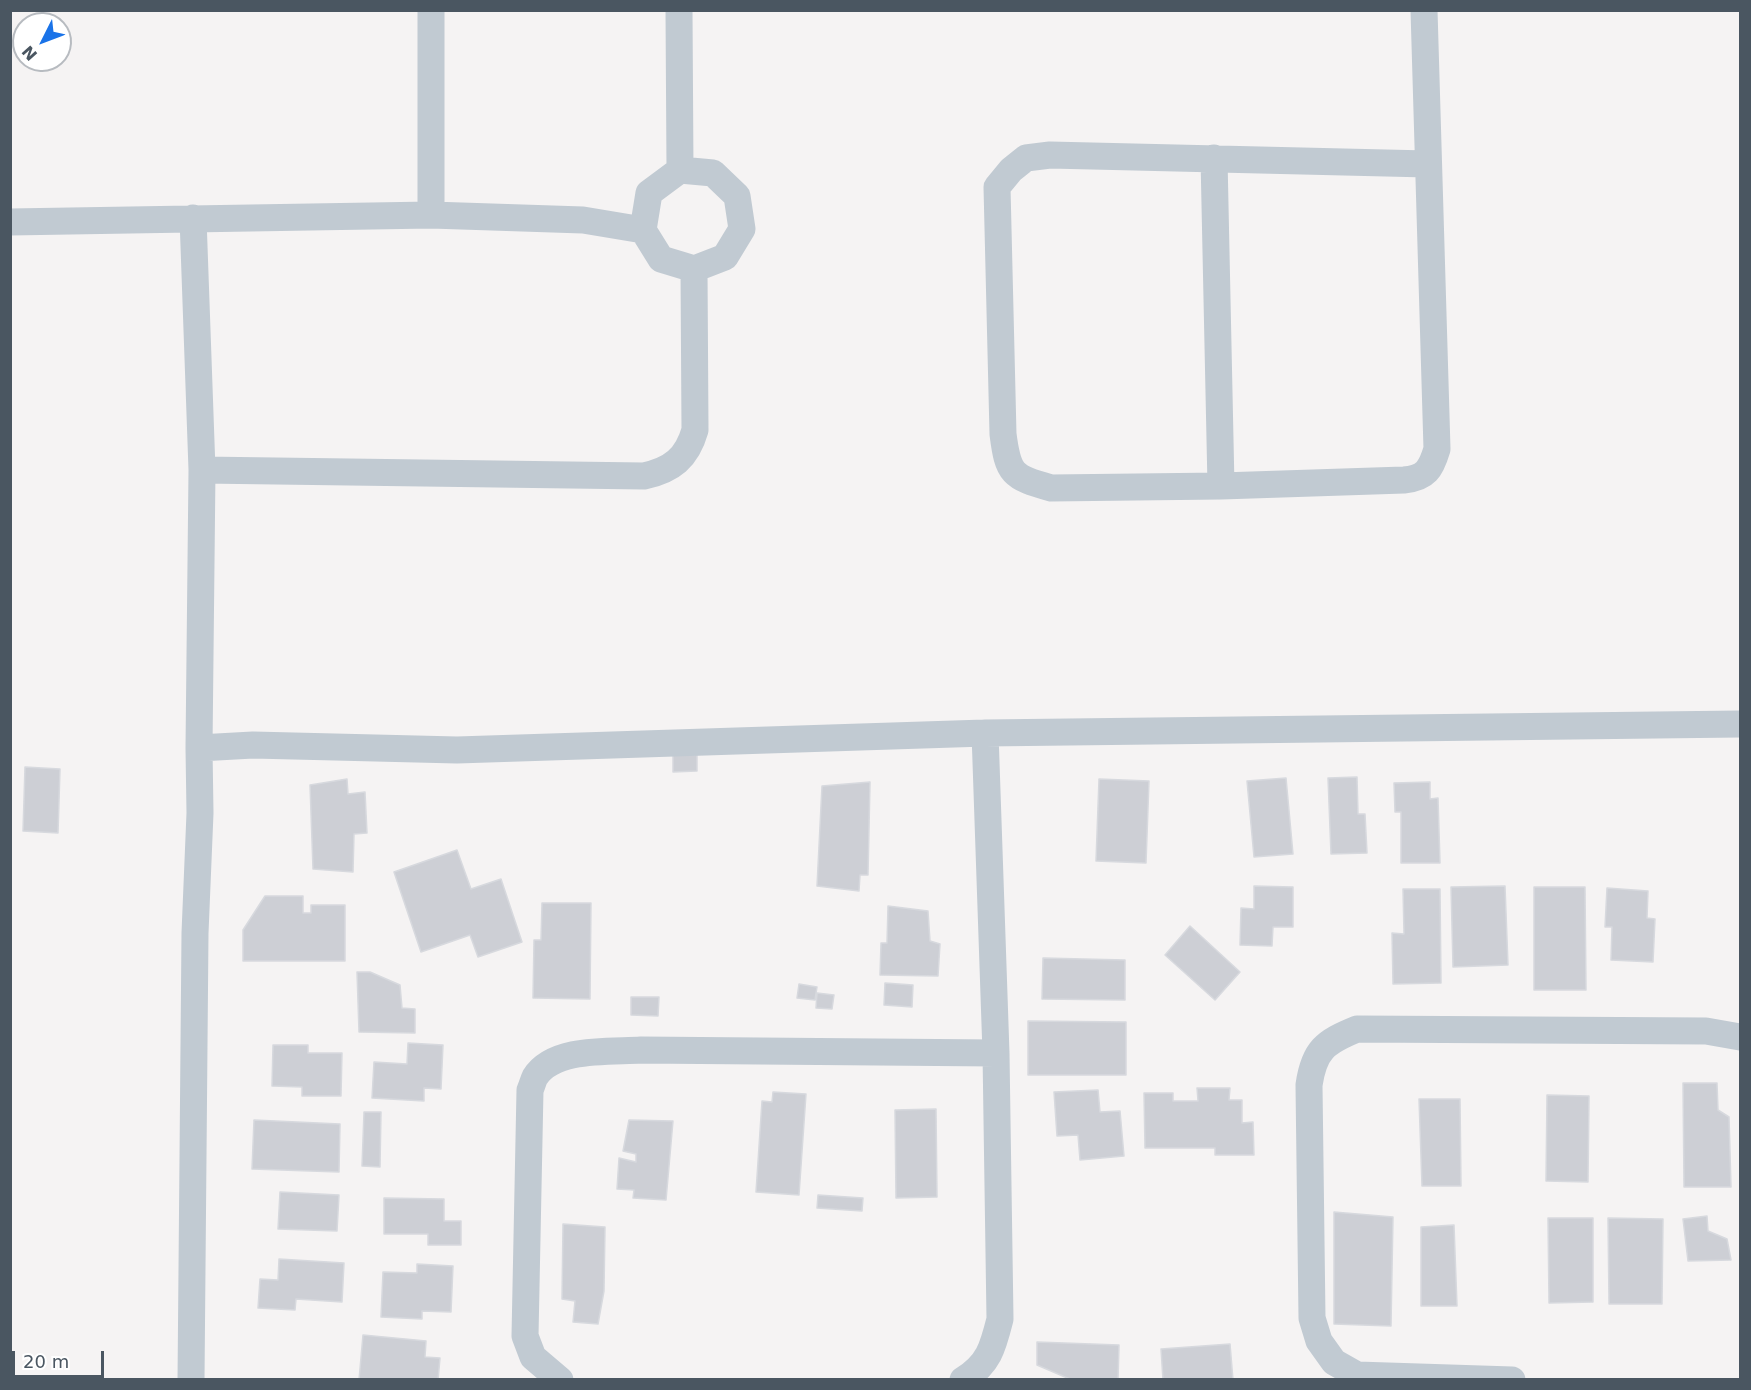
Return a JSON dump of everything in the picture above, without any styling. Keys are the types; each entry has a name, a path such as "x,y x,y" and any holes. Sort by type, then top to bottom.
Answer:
{"street":[{"path":"431,10 431,215"},
{"path":"679,10 680,170"},
{"path":"1424,10 1437,449 1428,470 1418,479 1404,480 1221,486 1051,488 1033,483 1015,474 1006,459 1003,434 997,187 1011,170 1026,158 1050,155 1428,164"},
{"path":"1214,158 1221,486"},
{"path":"680,170 713,173 737,196 742,229 725,257 694,269 662,259 643,230 649,193 680,170"},
{"path":"10,222 431,215 583,220 643,230"},
{"path":"190,1380 195,933 200,813 202,470 193,218"},
{"path":"202,470 644,476 660,472 679,460 690,446 695,430 694,269"},
{"path":"199,748 253,745 457,750 985,734 1740,724"},
{"path":"963,1380 977,1371 993,1348 1000,1319 996,1053 985,734"},
{"path":"1512,1380 1357,1375 1334,1362 1319,1341 1312,1318 1309,1085 1312,1065 1332,1039 1357,1029 1706,1031 1740,1037"},
{"path":"560,1380 533,1357 525,1336 530,1090 535,1077 545,1066 562,1057 584,1053 641,1050 996,1053"}],"building":[{"path":"673,755 697,755 697,771 673,772"},
{"path":"25,767 60,769 58,833 23,831"},
{"path":"1357,777 1358,814 1365,814 1367,853 1331,854 1328,778"},
{"path":"1286,778 1293,854 1254,857 1247,781"},
{"path":"347,779 348,794 365,792 367,833 354,834 353,872 313,869 310,785"},
{"path":"1099,779 1149,781 1146,863 1096,861"},
{"path":"870,782 868,875 860,875 859,891 817,886 822,786"},
{"path":"1430,782 1430,799 1438,798 1440,863 1401,863 1401,812 1395,812 1394,783"},
{"path":"457,850 471,889 501,879 522,942 478,957 470,935 421,952 394,872"},
{"path":"1254,886 1293,887 1293,927 1273,927 1272,946 1240,945 1241,908 1254,909"},
{"path":"1505,886 1508,965 1453,967 1451,887"},
{"path":"1534,887 1585,887 1586,990 1534,990"},
{"path":"1607,888 1648,891 1647,918 1655,919 1653,962 1611,960 1612,927 1605,927"},
{"path":"1403,889 1440,889 1441,983 1393,984 1392,933 1404,934"},
{"path":"265,896 303,896 303,913 311,913 311,905 345,905 345,961 243,961 243,930"},
{"path":"542,903 591,903 590,999 533,998 534,940 541,940"},
{"path":"888,906 928,911 930,941 940,944 938,976 880,975 881,943 887,943"},
{"path":"1190,926 1240,972 1215,1000 1165,955"},
{"path":"1043,958 1125,960 1125,1000 1042,999"},
{"path":"357,972 370,972 400,985 402,1008 415,1009 415,1033 359,1032"},
{"path":"885,983 913,985 912,1007 884,1005"},
{"path":"799,984 817,987 815,1000 797,998"},
{"path":"817,993 834,995 832,1009 816,1008"},
{"path":"631,997 659,997 658,1016 631,1015"},
{"path":"1028,1021 1126,1022 1126,1075 1028,1075"},
{"path":"408,1043 443,1045 441,1089 424,1088 424,1101 372,1098 374,1062 407,1064"},
{"path":"273,1045 308,1045 308,1053 342,1053 341,1096 302,1096 302,1087 272,1086"},
{"path":"1683,1083 1717,1083 1718,1110 1729,1117 1731,1187 1684,1187"},
{"path":"1197,1088 1230,1088 1229,1100 1242,1100 1242,1123 1253,1122 1254,1155 1215,1155 1215,1148 1145,1148 1144,1093 1173,1093 1173,1101 1198,1101"},
{"path":"1098,1090 1100,1112 1120,1111 1124,1156 1080,1160 1078,1135 1057,1136 1054,1092"},
{"path":"773,1092 806,1094 799,1195 756,1192 762,1101 772,1102"},
{"path":"1547,1095 1589,1096 1588,1182 1546,1181"},
{"path":"1419,1099 1460,1099 1461,1186 1422,1186"},
{"path":"936,1109 937,1197 896,1198 895,1110"},
{"path":"364,1112 381,1112 380,1167 362,1166"},
{"path":"254,1120 340,1124 339,1172 252,1169"},
{"path":"629,1120 673,1121 666,1200 633,1198 634,1190 617,1189 619,1158 636,1162 636,1154 623,1151"},
{"path":"280,1192 339,1195 337,1231 278,1229"},
{"path":"818,1195 863,1198 862,1211 817,1208"},
{"path":"384,1198 444,1199 444,1221 461,1221 461,1245 428,1245 428,1234 384,1234"},
{"path":"1334,1212 1393,1217 1391,1326 1334,1324"},
{"path":"1707,1216 1708,1231 1727,1239 1731,1260 1688,1261 1683,1219"},
{"path":"1548,1218 1593,1218 1593,1302 1549,1303"},
{"path":"1608,1218 1663,1219 1662,1304 1609,1304"},
{"path":"563,1224 605,1227 604,1291 598,1324 573,1322 575,1301 562,1299"},
{"path":"1454,1225 1457,1306 1421,1306 1421,1227"},
{"path":"279,1259 344,1263 342,1302 296,1299 295,1310 258,1308 260,1279 278,1280"},
{"path":"417,1264 453,1266 451,1312 422,1311 422,1319 381,1317 383,1272 417,1273"},
{"path":"363,1335 426,1341 425,1357 440,1358 438,1380 359,1380"},
{"path":"1037,1342 1119,1345 1118,1380 1072,1380 1037,1365"},
{"path":"1230,1344 1233,1380 1163,1380 1161,1349"}]}
